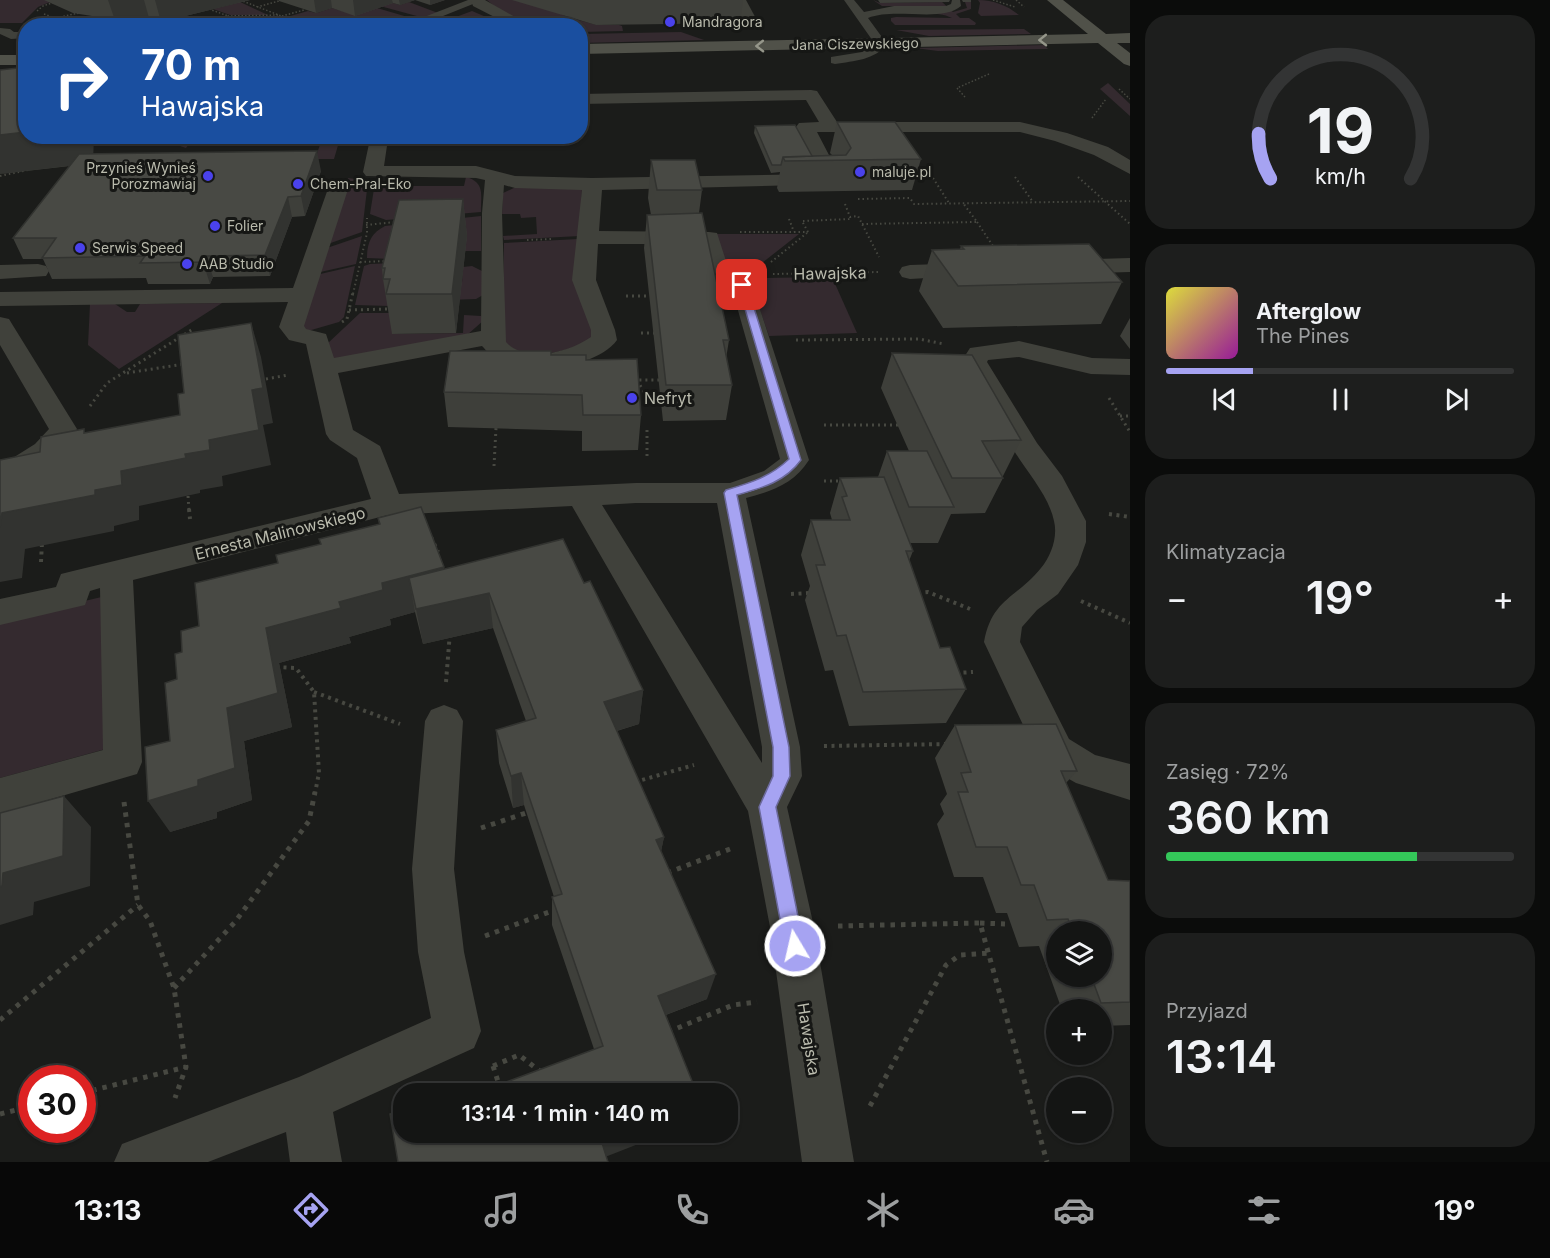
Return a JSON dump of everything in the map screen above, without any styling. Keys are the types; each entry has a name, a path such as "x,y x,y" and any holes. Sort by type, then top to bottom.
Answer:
{"street":[{"path":"478,0 484,8 506,18"},
{"path":"739,0 753,26"},
{"path":"1054,0 1127,57"},
{"path":"1114,26 1130,38"},
{"name":"Jana Ciszewskiego","path":"588,49 1130,38"},
{"path":"1094,55 1127,57"},
{"name":"Jana Ciszewskiego","path":"829,60 894,59"},
{"path":"0,60 18,60"},
{"name":"Jana Ciszewskiego","path":"588,64 803,60"},
{"path":"0,74 18,74"},
{"path":"588,99 811,95 832,128"},
{"path":"378,144 373,172 476,172 515,182 591,184 832,180 805,127 1020,127 1084,145 1130,168"},
{"path":"495,176 492,213 493,343 499,353 531,360 564,359 596,348 604,340 603,330 584,280 591,184"},
{"path":"340,183 291,327 298,335 316,339 340,434 370,453 384,494"},
{"path":"586,237 709,238 717,268 737,268 748,274 760,341 795,460 790,466 765,482 730,493 781,747 782,776 770,820"},
{"path":"1038,268 1130,265"},
{"path":"910,272 998,269"},
{"path":"0,272 38,271"},
{"path":"0,299 303,295"},
{"path":"0,324 63,429 61,436 52,446 15,472 0,478"},
{"path":"324,368 493,336"},
{"path":"1130,367 1091,366 1044,353 1019,349 979,353 974,362 978,372 1051,483 1070,521 1070,542 1062,565 1046,585 1025,601 1005,622 1002,642 1055,751 1084,769 1130,782"},
{"name":"Ernesta Malinowskiego","path":"0,612 73,596 73,583 384,494 581,496 730,493"},
{"name":"Hawajska","path":"581,496 735,753 770,820 792,927 828,1162"},
{"path":"0,795 123,762 116,572"},
{"path":"148,1160 306,1099 457,1031 441,952 433,869 444,713"},
{"path":"306,1099 316,1162"}],"lane":[{"path":"428,18 478,0"},
{"path":"829,60 866,54 881,44 849,0"},
{"path":"862,17 892,8 948,9 956,6 956,2"}],"path":[{"path":"60,0 43,6 36,13 58,18 79,12"},
{"path":"239,0 286,18"},
{"path":"993,0 1015,8"},
{"path":"257,8 279,2"},
{"path":"208,9 228,16"},
{"path":"281,16 304,10"},
{"path":"221,18 278,15"},
{"path":"965,97 957,88 989,74"},
{"path":"0,176 22,173 30,169"},
{"path":"316,339 347,319 367,233 373,172"},
{"path":"1015,177 1033,202"},
{"path":"933,178 949,203"},
{"path":"854,199 910,198 914,204 1130,201"},
{"path":"1106,201 1130,224"},
{"path":"862,224 977,222 963,202"},
{"path":"858,216 882,262"},
{"path":"808,232 802,221 850,219 850,217"},
{"path":"789,219 794,232"},
{"path":"366,225 398,222"},
{"path":"774,232 808,232"},
{"path":"748,274 808,232"},
{"path":"493,242 586,237"},
{"path":"360,262 395,261"},
{"name":"Hawajska","path":"748,274 887,272"},
{"path":"63,429 80,420 107,383 244,296"},
{"path":"639,296 647,296"},
{"path":"349,310 391,309"},
{"path":"760,341 919,339 979,353"},
{"path":"604,340 612,346 644,392"},
{"path":"123,374 189,363"},
{"path":"266,379 297,373"},
{"path":"637,380 663,380"},
{"path":"1120,416 1130,416"},
{"path":"784,426 904,424"},
{"path":"646,455 647,430"},
{"path":"790,466 816,480 847,481"},
{"path":"384,494 434,539 441,560"},
{"path":"37,604 42,539"},
{"path":"1046,585 1130,623"},
{"path":"908,593 928,592 1005,622"},
{"path":"314,693 410,727 444,713 451,623"},
{"path":"174,988 235,922 309,821 319,772 314,693 296,668 269,666"},
{"path":"953,673 963,673"},
{"path":"781,747 959,744"},
{"path":"628,784 735,753"},
{"path":"123,762 124,818 138,905 150,921 174,988 186,1067 148,1160"},
{"path":"512,817 526,813"},
{"path":"665,873 770,820"},
{"path":"0,1020 138,905"},
{"path":"441,952 558,909"},
{"path":"980,923 1047,1162"},
{"path":"792,927 1005,924"},
{"path":"867,1111 953,955 963,952 990,953"},
{"path":"659,1036 733,1005 748,1002 803,1003"},
{"path":"493,1066 519,1055 544,1074"},
{"path":"96,1090 186,1067"},
{"path":"0,1114 18,1110"}],"shaded area":[{"path":"0,0 55,0 38,7 27,18 18,18 18,23 0,23"},
{"path":"236,0 268,15 230,15 213,9 237,3"},
{"path":"487,0 533,0 571,18 516,18 500,11"},
{"path":"873,0 880,3 942,2 953,12 967,8 965,2 971,2 971,9 956,14 960,18 969,18 976,23 975,25 895,25 891,18 952,18 939,14 896,12 940,12 927,6 882,6"},
{"path":"978,0 1000,4 1019,15 981,16 978,13 980,3"},
{"path":"390,2 400,5 409,2 438,13 424,18 380,6"},
{"path":"332,8 355,15 377,8 411,18 287,17 308,11 316,13"},
{"path":"472,11 488,18 453,18"},
{"path":"588,23 619,25 622,26 623,31 588,32"},
{"path":"1024,29 1031,34 929,36 896,30"},
{"path":"681,32 704,40 588,43 588,34"},
{"path":"1044,45 1048,49 938,51 915,48"},
{"path":"1108,83 1130,104 1130,116 1100,89"},
{"path":"174,144 189,144 186,148"},
{"path":"320,144 338,144 334,159 315,159"},
{"path":"376,176 379,177 377,186 464,186 466,177 472,179 481,190 481,212 386,220 370,214"},
{"path":"348,178 368,181 362,232 325,245"},
{"path":"518,186 582,189 580,236 504,240 503,236 537,234 536,217 521,218 520,214 502,214 503,193"},
{"path":"481,216 481,251 448,251 392,259 367,258 371,239 385,226"},
{"path":"713,234 799,234 753,270 723,263"},
{"path":"362,236 356,264 316,273 324,249"},
{"path":"578,239 596,333 582,344 560,351 528,354 517,351 503,341 504,243"},
{"path":"394,263 389,306 355,305 364,266"},
{"path":"355,266 344,317 339,322 301,333 316,275"},
{"path":"472,266 484,272 483,295 476,299 448,300 462,282 463,267"},
{"path":"832,277 857,333 769,336 751,284 761,278"},
{"path":"222,303 119,369 88,345 90,304 115,304 127,312 135,312 140,304"},
{"path":"360,313 390,313 396,318 393,334 463,333 464,315 481,316 484,320 467,335 333,361 327,344"},
{"path":"110,595 113,747 0,778 0,621"}],"building":[{"path":"18,68 18,133 0,135 0,70"},
{"path":"837,122 895,122 921,159 785,161 783,157 846,155 851,148"},
{"path":"795,125 812,156 783,157 781,165 772,165 755,126"},
{"path":"317,151 301,196 288,197 265,255 206,256 203,262 140,263 145,256 42,258 56,238 13,238 79,154"},
{"path":"651,160 695,160 702,190 657,190"},
{"path":"463,199 452,294 386,294 390,279 383,279 385,268 382,268 399,200"},
{"path":"702,213 729,340 723,340 732,385 666,385 647,215"},
{"path":"1089,244 1122,282 958,286 932,250 964,249 961,246"},
{"path":"251,323 263,388 252,390 259,430 209,440 210,450 185,454 186,458 121,471 122,485 95,490 95,495 2,513 0,528 0,460 40,452 41,437 84,429 84,433 180,415 178,394 184,393 178,335"},
{"path":"450,351 551,351 551,355 586,355 586,360 637,359 641,415 583,415 582,395 444,392"},
{"path":"892,353 972,355 1021,440 982,441 1003,478 952,478"},
{"path":"887,451 927,451 954,507 909,507"},
{"path":"884,477 913,551 906,551 940,648 950,647 966,689 863,692 846,635 837,636 816,565 825,565 811,520 850,520 842,497 847,496 840,478"},
{"path":"421,507 444,567 382,583 383,590 339,602 341,608 266,628 278,693 227,708 235,768 198,780 198,786 148,801 145,747 170,741 165,683 177,679 175,654 182,652 181,631 199,626 195,583 278,563 276,555 321,544 319,539 380,524 378,518"},
{"path":"563,539 584,583 590,581 643,690 604,702 664,837 656,840 716,974 658,996 693,1083 504,1083 603,1046 552,897 562,894 521,773 511,776 496,730 536,718 489,593 416,609 409,578"},
{"path":"1056,724 1077,771 1061,771 1108,880 1130,881 1130,1002 1112,1003 1112,999 1100,999 1095,987 1112,987 1112,921 1047,920 1034,885 1021,885 1007,847 976,847 958,792 968,792 961,773 971,772 955,725"},
{"path":"64,796 63,856 3,873 0,887 0,813"},
{"path":"393,1113 393,1132 390,1114"},
{"path":"395,1143 602,1143 608,1162 398,1162"}],"place":[{"name":"Mandragora","path":"670,22"},
{"name":"maluje.pl","path":"860,172"},
{"name":"Przynieś Wynieś Porozmawiaj","path":"208,176"},
{"name":"Chem-Pral-Eko","path":"298,184"},
{"name":"Folier","path":"215,226"},
{"name":"Serwis Speed","path":"80,248"},
{"name":"AAB Studio","path":"187,264"},
{"name":"Nefryt","path":"632,398"}],"route":[{"path":"742,285 795,460 781,474 765,482 730,493 781,747 782,776 767,807 795,946"}]}
